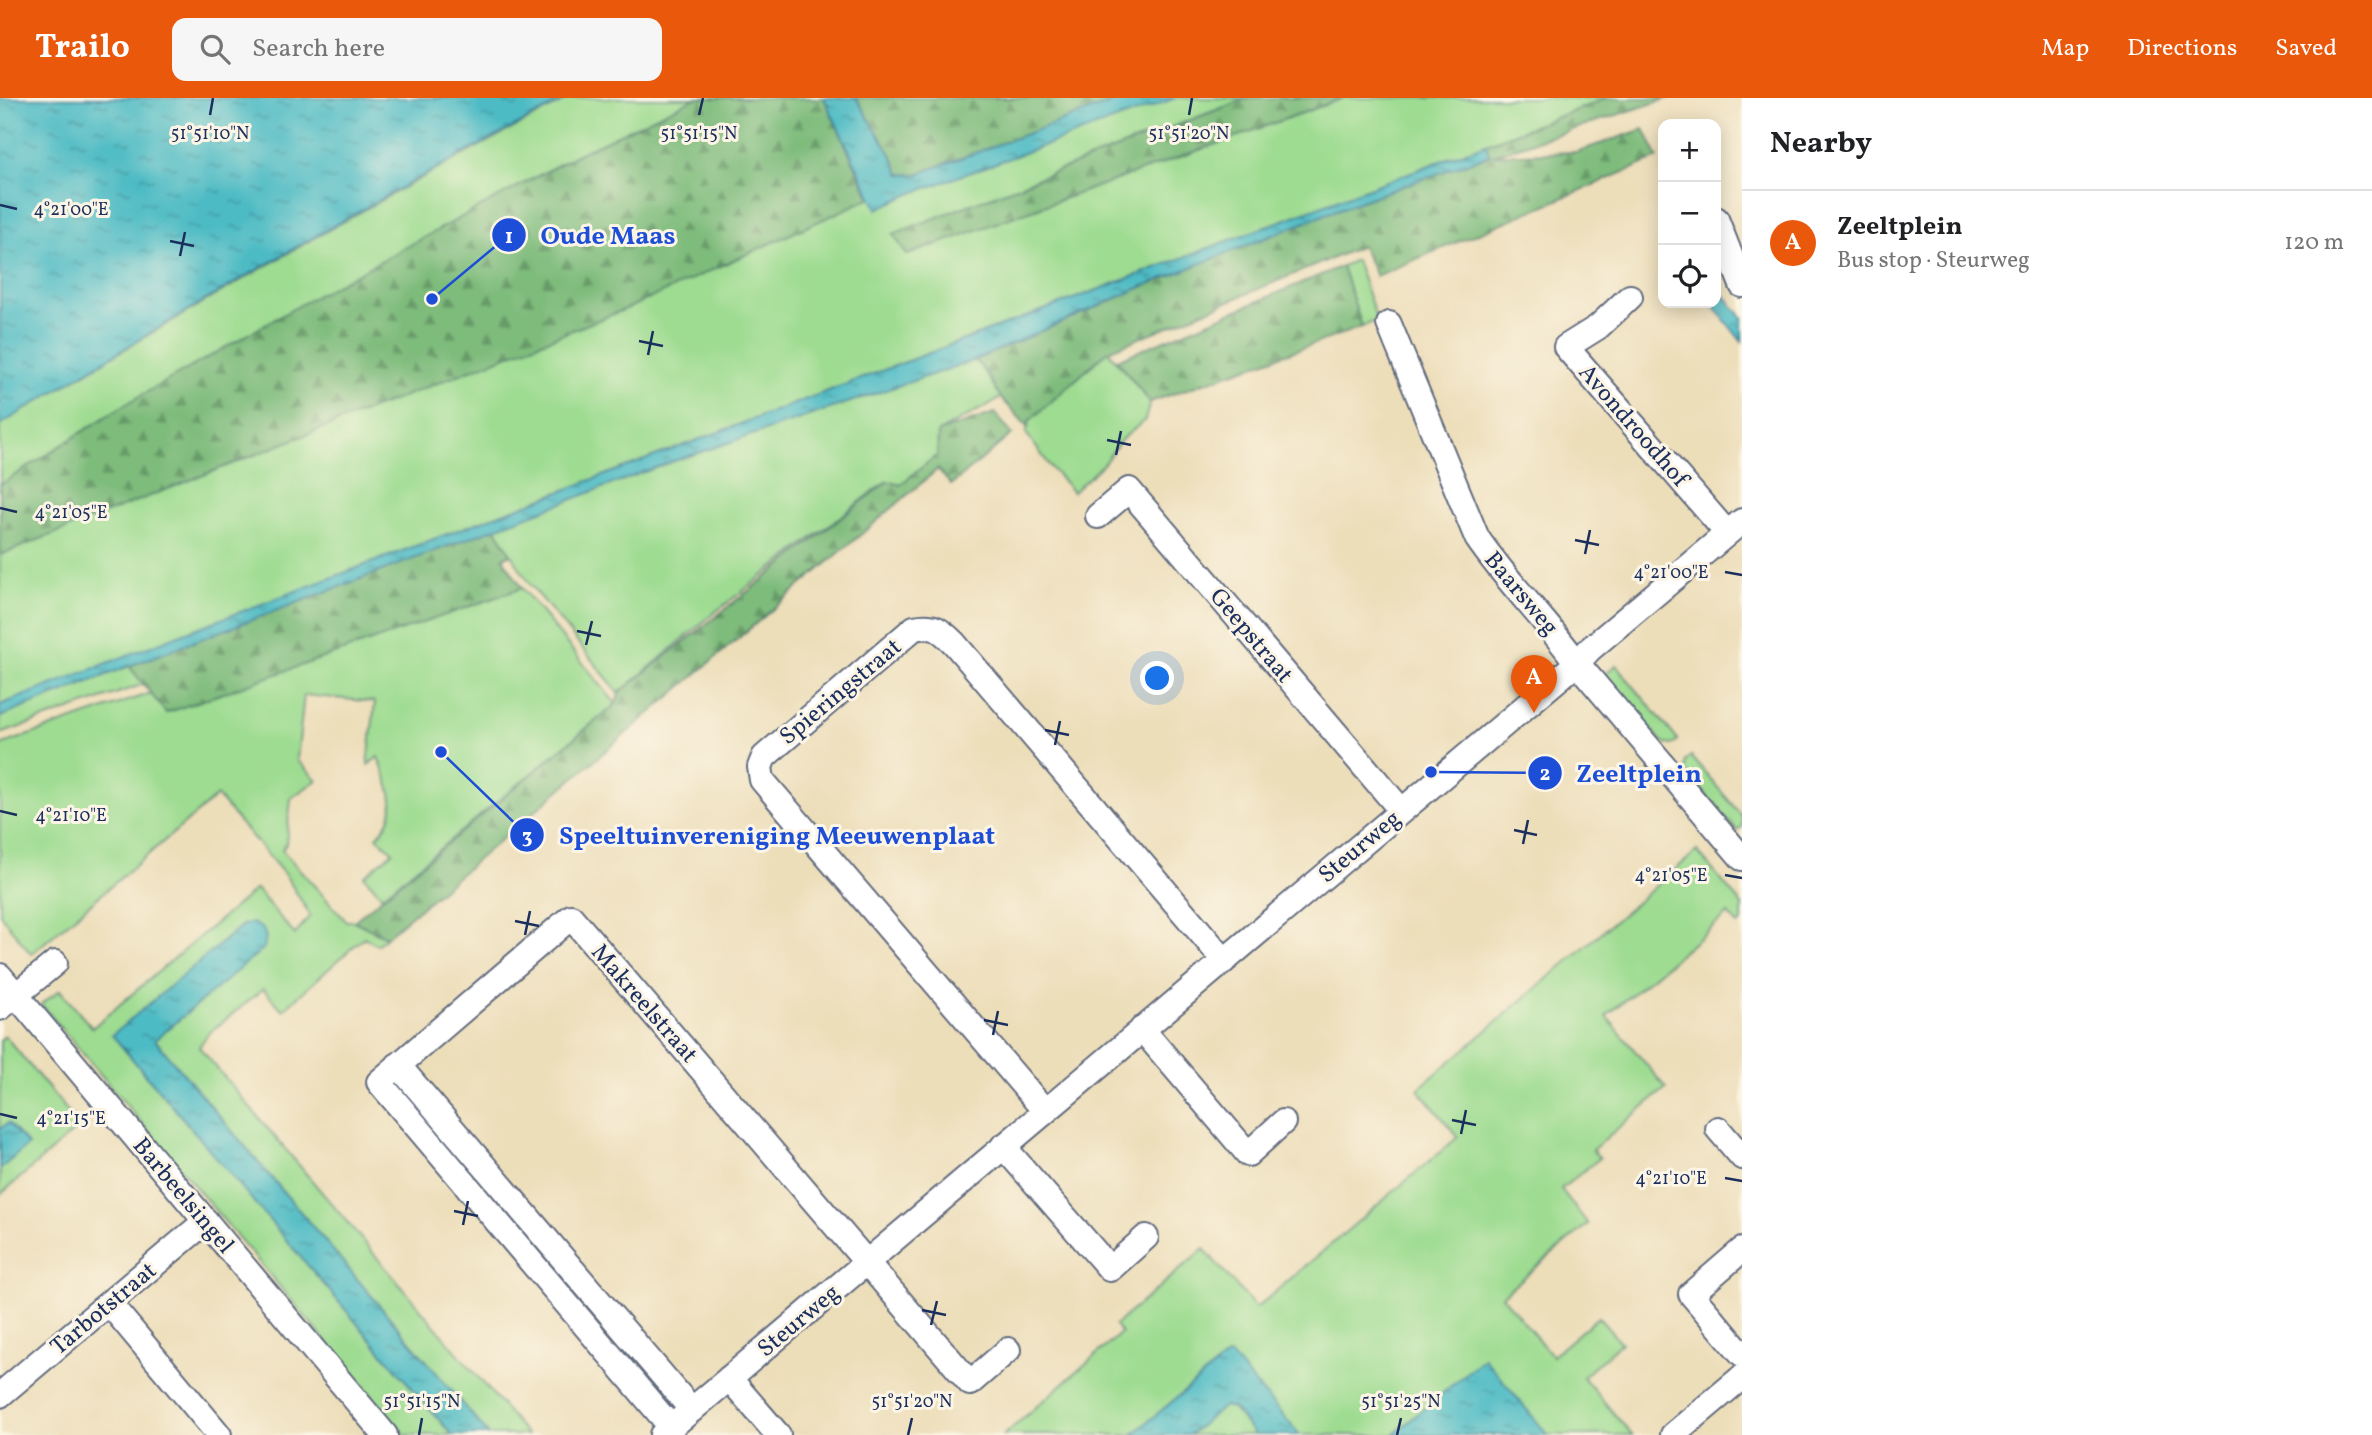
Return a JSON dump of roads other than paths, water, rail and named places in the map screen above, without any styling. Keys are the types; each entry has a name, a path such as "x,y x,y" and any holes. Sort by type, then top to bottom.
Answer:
{"street":[{"path":"1721,232 1742,285"},
{"name":"Avondroodhof","path":"1630,297 1598,327 1566,348 1735,527"},
{"name":"Baarsweg","path":"1389,324 1477,538 1489,556 1555,632 1577,663 1742,858"},
{"name":"Geepstraat","path":"1098,516 1129,490 1401,810"},
{"name":"Steurweg","path":"666,1431 1735,527"},
{"name":"Spieringstraat","path":"1045,1111 762,780 760,767 764,757 914,628 929,625 943,632 954,643 1224,960"},
{"name":"Makreelstraat","path":"666,1431 379,1082 572,917 867,1261"},
{"name":"Barbeelsingel","path":"55,963 5,993 206,1221 386,1435"},
{"path":"1142,1029 1248,1154 1283,1122"},
{"path":"398,1065 692,1410"},
{"path":"1718,1129 1742,1157"},
{"path":"1003,1146 1110,1269 1146,1237"},
{"name":"Tarbotstraat","path":"0,1395 206,1221"},
{"path":"1742,1250 1691,1294 1742,1354"},
{"path":"867,1261 970,1384 1008,1350"},
{"path":"109,1303 219,1435"},
{"path":"1673,1435 1742,1377"},
{"path":"729,1378 778,1435"}],"water":[{"path":"0,98 569,98 424,175 282,256 0,425"},
{"path":"824,98 856,98 900,174 915,175 1124,98 1176,98 910,194 877,209"},
{"path":"1486,144 1489,155 1336,210 1144,286 975,360 671,462 0,717 0,705 184,633"},
{"path":"1721,291 1742,317 1742,342 1715,308 1721,308"},
{"path":"253,923 263,929 266,937 264,948 155,1040 489,1435 452,1435 112,1035 243,925"},
{"path":"8,1123 28,1145 0,1169 0,1129"},
{"path":"1228,1355 1300,1435 1255,1435 1233,1408 1224,1406 1189,1435 1132,1435"},
{"path":"1484,1358 1548,1435 1393,1435"}],"place":[{"name":"Oude Maas","path":"432,299"},
{"name":"Zeeltplein","path":"1534,713"},
{"name":"Speeltuinvereniging Meeuwenplaat","path":"441,752"},
{"name":"Zeeltplein","path":"1431,772"}]}
